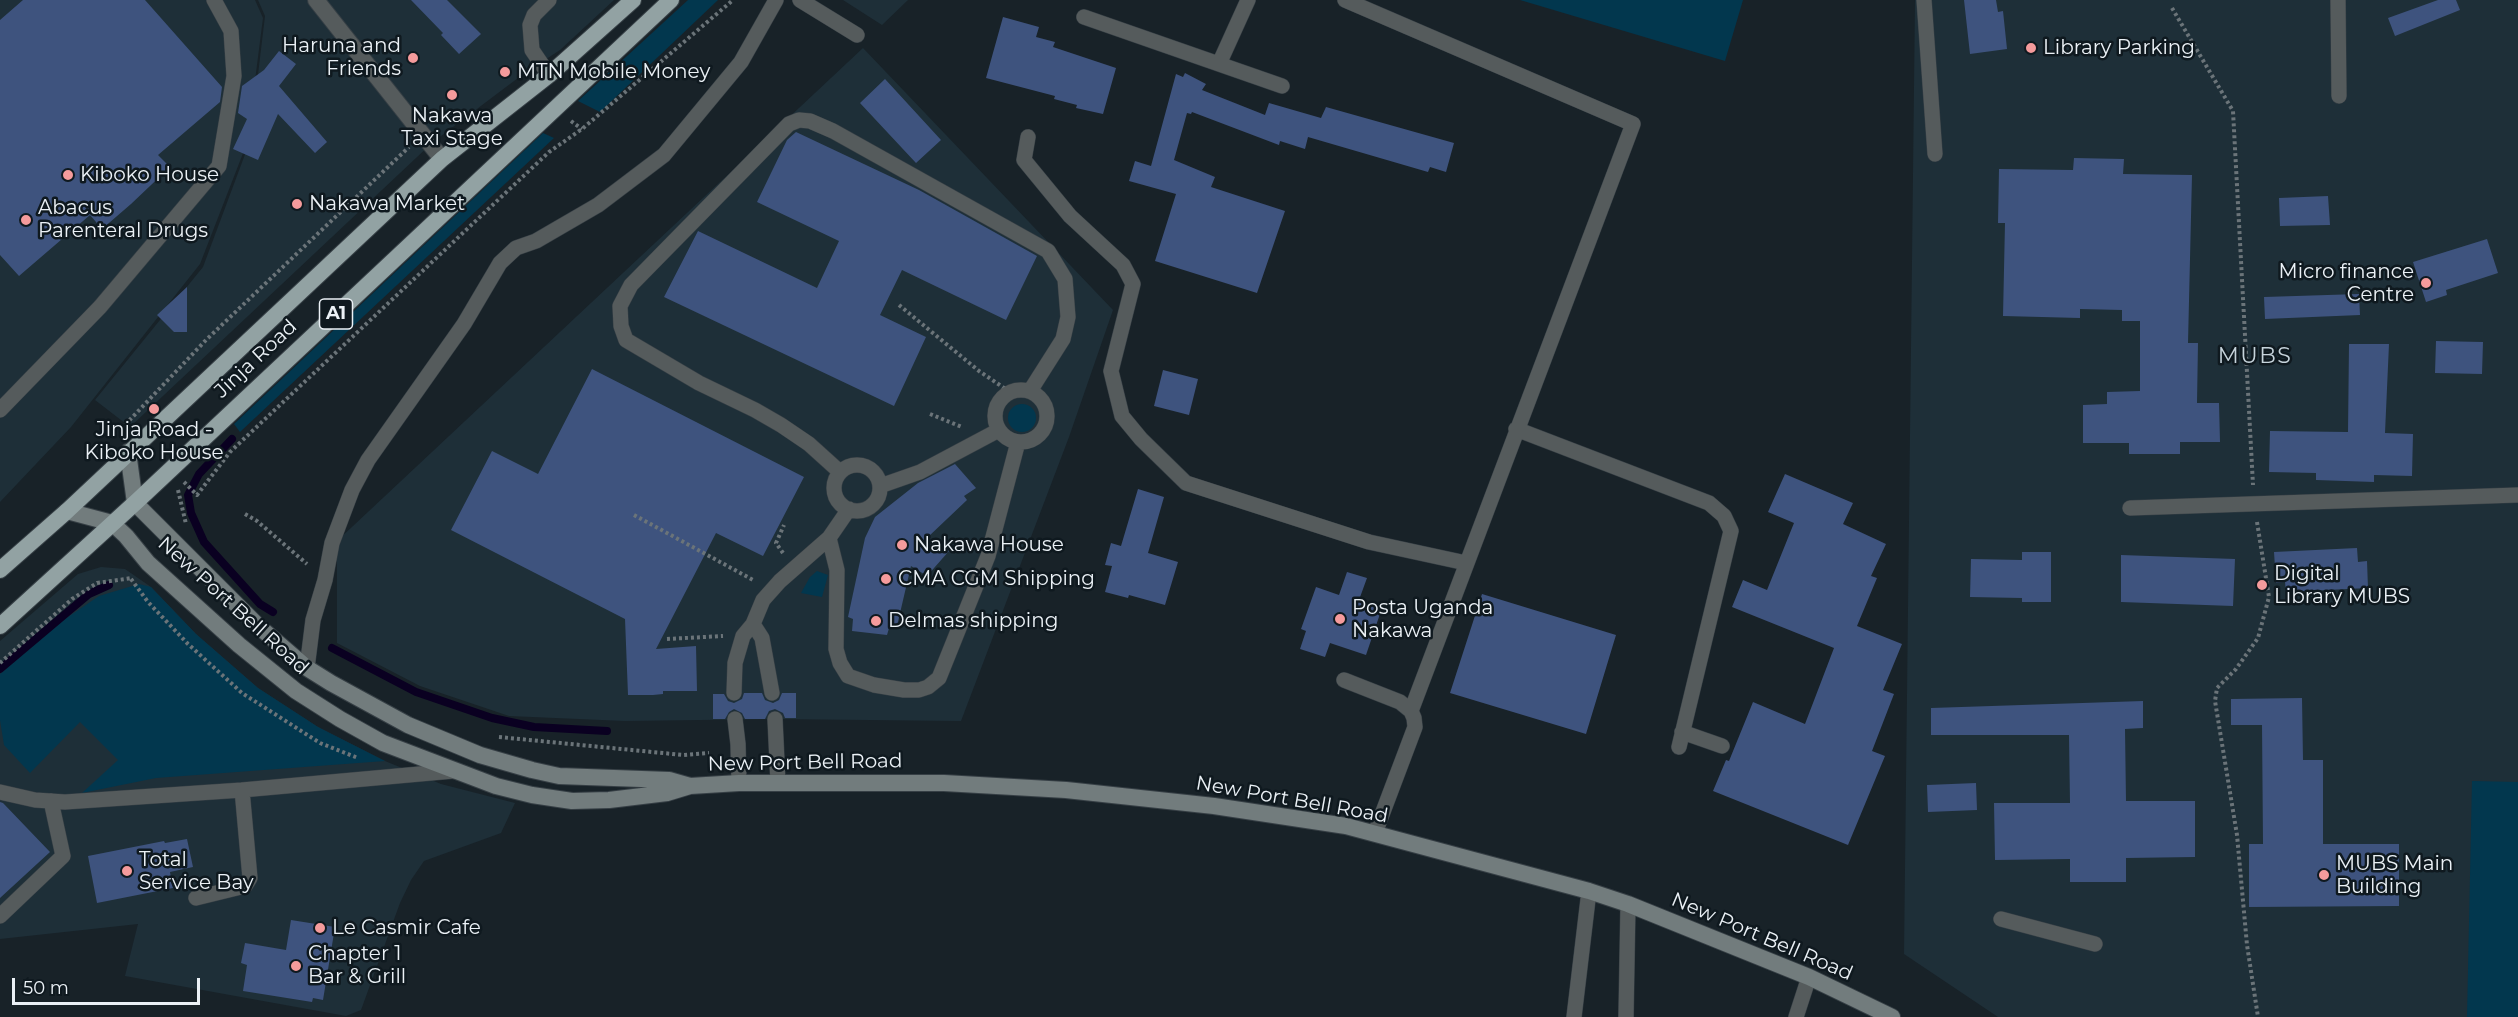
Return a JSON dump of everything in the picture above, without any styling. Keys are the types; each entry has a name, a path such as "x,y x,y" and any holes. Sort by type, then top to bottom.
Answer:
{"highway":[{"name":"Jinja Road","path":"0,570 67,511 442,159 549,75 633,0"},
{"name":"Jinja Road","path":"0,626 112,524 139,507 672,0"}],"main road":[{"path":"128,452 139,507"},
{"name":"New Port Bell Road","path":"139,507 257,625 307,668 408,724 480,755 559,776 669,780 690,786"},
{"path":"67,511 112,524"},
{"name":"New Port Bell Road","path":"112,524 126,536 148,562 239,645 296,691 382,743 453,771 505,788 572,801 667,794 690,786 739,783 944,783 1066,790 1214,806 1375,833 1589,891 1628,904 1809,977 1892,1017"}],"street":[{"path":"316,0 442,159"}],"lane":[{"path":"0,410 100,307 219,166 234,76 231,31 214,0"},
{"path":"549,0 534,15 530,25 532,50 549,75"},
{"path":"307,668 313,620 325,580 332,543 352,490 368,460 464,324 500,263 516,248 536,241 598,205 664,155 741,62 776,0"},
{"path":"800,0 857,35"},
{"path":"1219,64 1248,0"},
{"path":"1345,0 1633,124 1411,711 1415,727 1375,833"},
{"path":"1924,0 1935,154"},
{"path":"2338,0 2339,96"},
{"path":"1084,17 1282,86"},
{"path":"840,472 809,444 781,425 699,383 626,340 621,326 620,306 631,285 789,124 799,120 810,120 1048,251 1065,279 1068,317 1063,339 1030,391"},
{"path":"1028,137 1024,160 1071,216 1123,266 1133,284 1111,371 1122,416 1141,439 1178,476 1186,483 1369,542 1466,563"},
{"path":"880,486 920,472 992,434 1018,442 1036,438 1047,423 1048,412 1045,403 1030,391 1010,392 1002,398 996,408 992,434"},
{"path":"1516,429 1709,503 1724,516 1731,531 1680,740 1722,746"},
{"path":"829,538 837,570 836,649 840,663 848,676 874,686 904,690 919,690 928,687 939,678 988,556 1018,442"},
{"path":"848,466 865,466 872,470 880,486 875,503 867,508 849,509 836,497 834,488 840,472 848,466"},
{"path":"2130,508 2518,495"},
{"path":"734,693 735,663 743,636 753,624 763,600 771,590 829,538 849,509"},
{"path":"753,624 762,638 772,693"},
{"path":"1344,680 1400,702 1411,711"},
{"path":"735,719 739,783"},
{"path":"775,719 778,783"},
{"path":"0,792 51,801 242,790 453,771"},
{"path":"196,898 245,886 250,878 242,790"},
{"path":"0,916 63,856 51,801"},
{"path":"1574,1017 1589,891"},
{"path":"1626,1017 1628,904"},
{"path":"2001,919 2096,944"},
{"path":"1796,1017 1809,977"}],"path":[{"path":"186,484 197,495 230,452 549,152 582,129 733,0"},
{"path":"2172,8 2233,111 2254,504 2270,597 2258,638 2236,669 2217,688 2215,701 2237,835 2247,945 2258,1017"},
{"path":"899,304 979,371 1010,392"},
{"path":"930,414 992,434"},
{"path":"175,544 189,532 178,500 177,487 182,480"},
{"path":"245,514 257,521 325,580"},
{"path":"634,515 771,590"},
{"path":"784,525 776,543 795,568"},
{"path":"0,663 72,599 97,583 131,579 148,562"},
{"path":"666,639 743,636"},
{"path":"491,736 683,755 709,753"}],"shaded area":[{"path":"0,0 255,0 263,18 247,143 200,264 71,427 0,502"},
{"name":"Nakawa Market","path":"258,0 614,0 560,50 522,75 433,142 130,427 95,400 203,267 250,141 265,16"},
{"path":"688,0 718,0 600,112 578,101"},
{"path":"843,0 908,0 882,25"},
{"path":"1520,0 1743,0 1725,61"},
{"path":"1915,0 2518,0 2518,1017 1998,1017 1904,954"},
{"path":"863,48 1113,310 1069,437 961,721 775,719 625,721 509,716 420,686 337,643 337,541"},
{"path":"543,133 554,138 240,432 234,424"},
{"path":"1022,404 1032,408 1036,418 1032,428 1022,432 1012,428 1008,418 1012,408"},
{"path":"101,567 125,569 151,587 196,634 258,688 318,727 385,761 441,784 515,803 501,833 424,861 411,880 400,903 361,1010 346,1016 125,976 138,924 0,939 0,641 78,574"},
{"path":"817,571 828,575 822,597 801,593 810,577"},
{"path":"139,584 151,587 196,634 258,688 318,727 385,761 156,778 82,793 118,760 80,722 30,773 4,745 0,720 0,674 65,619 99,596"},
{"path":"2472,781 2518,782 2518,1017 2467,1017"}],"building":[{"name":"Kiboko House","path":"23,0 145,0 222,87 220,102 158,155 170,167 131,204 102,229 90,215 19,276 0,255 0,20"},
{"path":"411,0 447,0 481,34 459,54 441,35 443,33"},
{"path":"1964,0 1996,0 1998,12 2003,11 2007,49 1970,54"},
{"path":"2438,0 2456,0 2460,10 2395,36 2388,18"},
{"path":"1003,17 1039,27 1036,37 1055,42 1053,47 1116,68 1103,114 1076,108 1077,105 1054,99 1055,96 986,78"},
{"path":"279,51 296,64 279,86 327,142 315,153 278,114 258,160 233,149 247,119 238,113 242,86 264,70"},
{"path":"1185,73 1206,84 1202,90 1265,115 1269,103 1321,118 1326,107 1454,143 1446,172 1430,167 1428,172 1308,137 1305,149 1280,141 1279,145 1192,112 1187,113 1174,160 1215,177 1211,187 1285,211 1257,293 1155,261 1176,194 1129,181 1135,161 1151,166 1176,74 1183,77"},
{"path":"885,79 941,140 916,163 860,103"},
{"path":"796,132 919,190 1037,256 1006,320 902,270 880,315 926,337 894,406 664,297 698,231 817,288 839,241 757,202 787,140"},
{"path":"2074,158 2124,159 2123,174 2192,175 2188,343 2198,343 2197,403 2219,403 2220,442 2180,442 2180,454 2129,454 2129,443 2083,443 2083,405 2107,404 2107,392 2140,391 2140,321 2122,321 2122,310 2080,309 2080,318 2003,316 2005,223 1998,223 1999,169 2073,170"},
{"path":"2328,196 2330,225 2280,226 2279,198"},
{"path":"2487,239 2498,273 2446,290 2447,295 2426,302 2413,262"},
{"path":"187,287 187,332 174,332 157,315"},
{"path":"2359,294 2360,315 2265,319 2264,297"},
{"path":"2436,341 2483,342 2482,374 2435,373"},
{"path":"2349,344 2389,344 2385,433 2413,434 2412,476 2374,475 2374,482 2316,480 2316,473 2269,472 2270,431 2348,432"},
{"path":"592,369 804,477 763,556 716,533 656,649 696,646 697,691 663,691 663,694 628,695 625,619 451,530 492,451 538,474"},
{"path":"1163,370 1198,379 1189,415 1154,406"},
{"name":"Nakawa House","path":"955,464 976,488 964,496 967,500 928,537 949,551 927,576 911,566 897,626 890,625 887,635 852,631 853,619 848,617 865,538 875,517 918,483"},
{"path":"1785,474 1853,503 1843,524 1886,544 1871,576 1877,578 1857,626 1902,644 1883,690 1894,694 1872,751 1885,756 1848,845 1713,791 1726,760 1729,761 1753,702 1805,724 1834,648 1732,607 1743,580 1767,590 1794,523 1768,512"},
{"path":"1138,489 1164,497 1148,553 1178,562 1165,605 1129,595 1128,598 1105,592 1112,566 1105,565 1111,543 1121,546"},
{"path":"2357,548 2358,562 2367,561 2368,588 2286,592 2285,582 2276,583 2274,552"},
{"path":"2022,552 2051,552 2051,602 2022,602 2022,598 1970,597 1971,559 2022,560"},
{"path":"2121,555 2235,559 2233,606 2121,602"},
{"path":"1347,572 1367,578 1359,600 1382,608 1366,655 1330,643 1325,657 1300,649 1306,631 1301,629 1316,587 1339,595"},
{"path":"1482,594 1616,635 1586,734 1450,693"},
{"path":"744,693 762,693 765,700 773,703 779,700 782,693 796,693 796,718 785,718 783,713 775,709 769,711 765,719 745,719 742,713 734,709 725,719 713,719 713,694 724,694 728,701 734,703 742,699"},
{"path":"2302,698 2303,760 2323,760 2323,844 2399,844 2399,906 2249,907 2249,844 2263,844 2262,725 2231,725 2231,699"},
{"path":"2143,701 2143,728 2125,729 2126,801 2195,801 2195,857 2126,858 2126,882 2070,882 2070,859 1995,860 1994,803 2070,803 2069,735 1931,735 1931,708"},
{"path":"1976,783 1977,810 1928,812 1927,785"},
{"path":"0,802 50,852 0,898"},
{"path":"187,839 193,867 170,872 173,888 97,903 88,856 164,841 165,843"},
{"path":"291,920 335,927 323,1000 313,998 312,1002 243,991 247,965 241,963 245,943 286,950"}],"waterway":[{"path":"232,439 199,474 188,495 191,513 204,542 260,604 273,612"},
{"path":"0,669 89,594 109,585"},
{"path":"332,648 416,692 492,718 534,727 607,731"}],"place":[{"name":"Library Parking","path":"2031,48"},
{"name":"Haruna and Friends","path":"413,58"},
{"name":"MTN Mobile Money","path":"505,72"},
{"name":"Nakawa Taxi Stage","path":"452,95"},
{"name":"Kiboko House","path":"68,175"},
{"name":"Nakawa Market","path":"297,204"},
{"name":"Abacus Parenteral Drugs","path":"26,220"},
{"name":"Micro finance Centre","path":"2426,283"},
{"name":"Jinja Road - Kiboko House","path":"154,409"},
{"name":"Nakawa House","path":"902,545"},
{"name":"CMA CGM Shipping","path":"886,579"},
{"name":"Digital Library MUBS","path":"2262,585"},
{"name":"Posta Uganda Nakawa","path":"1340,619"},
{"name":"Delmas shipping","path":"876,621"},
{"name":"Total Service Bay","path":"127,871"},
{"name":"MUBS Main Building","path":"2324,875"},
{"name":"Le Casmir Cafe","path":"320,928"},
{"name":"Chapter 1 Bar & Grill","path":"296,966"}],"district":[{"name":"MUBS","path":"2255,357"}]}
